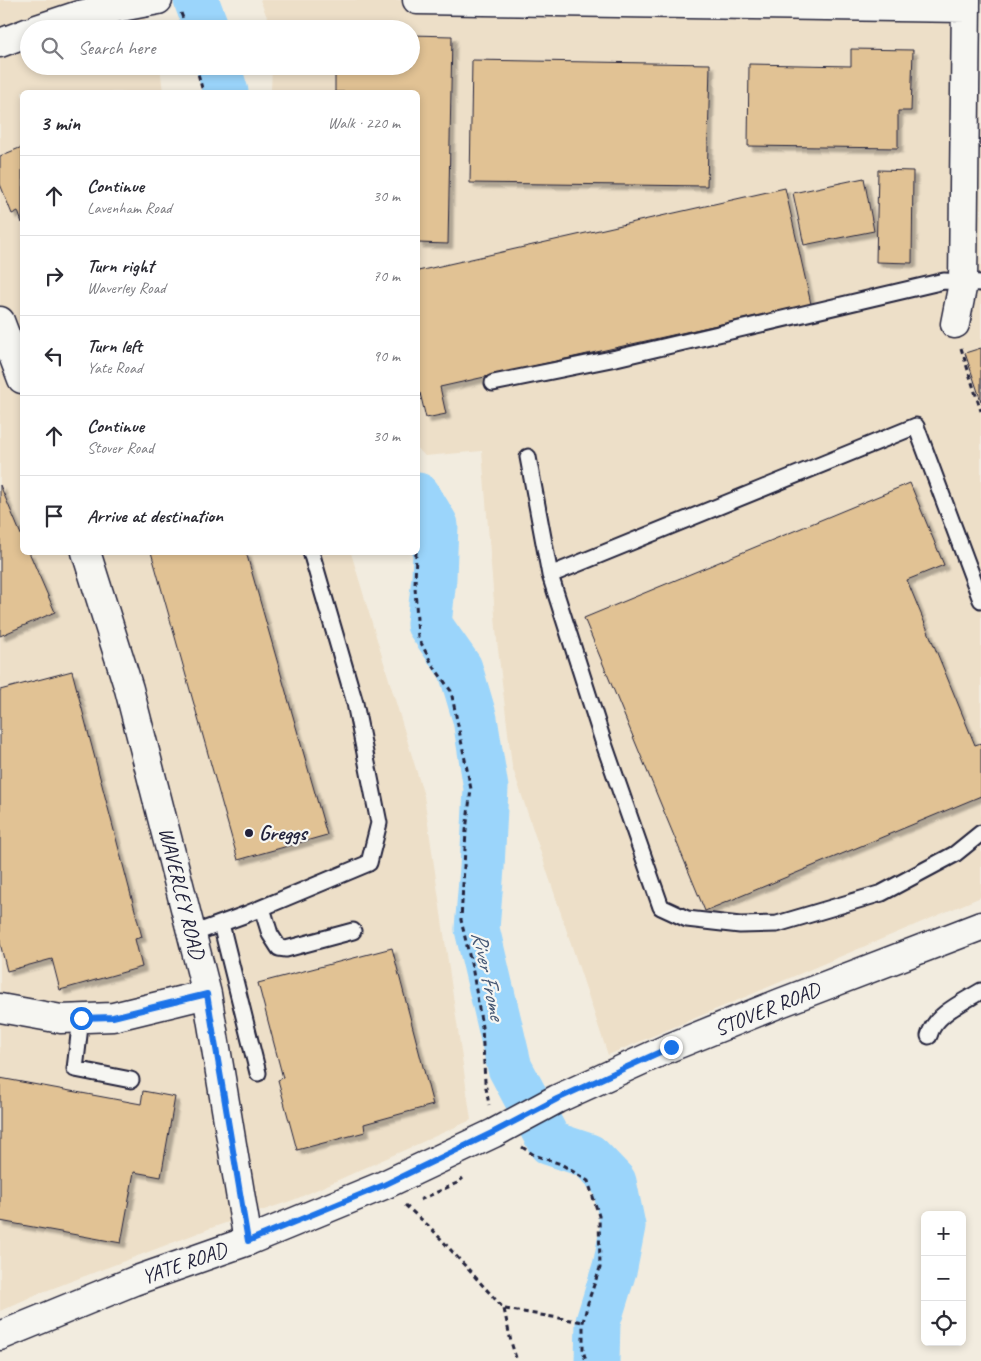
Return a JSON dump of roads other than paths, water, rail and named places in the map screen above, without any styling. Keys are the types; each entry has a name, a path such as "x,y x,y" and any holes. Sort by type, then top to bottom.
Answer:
{"street":[{"path":"64,20 79,15 158,0"},
{"path":"417,0 966,4 972,283 955,324"},
{"path":"0,43 20,35"},
{"path":"0,321 20,374"},
{"name":"WAVERLEY ROAD","path":"87,555 129,689 207,994 248,1241"},
{"name":"STOVER ROAD","path":"557,1099 671,1047 981,926"},
{"path":"0,1008 61,1019 113,1017 207,994"},
{"name":"YATE ROAD","path":"0,1336 134,1281 248,1241 511,1135 557,1099"}],"lane":[{"path":"493,383 616,358 944,281 972,283"},
{"path":"550,576 916,426 981,600"},
{"path":"528,457 550,576 603,741 661,907 687,919 740,925 777,924 882,893 955,854 981,833"},
{"path":"192,934 262,908 369,864 380,823 355,703 312,555"},
{"path":"262,908 270,934 279,948 286,948 353,931"},
{"path":"221,924 258,1073"},
{"path":"929,1036 931,1027 937,1019 981,991"},
{"path":"81,1018 75,1069 132,1080"}],"waterway":[{"name":"River Frome","path":"196,0 204,20"},
{"name":"River Frome","path":"221,75 225,90"},
{"name":"River Frome","path":"420,498 436,525 434,578 429,624 460,668 475,719 486,788 477,929 510,1068 550,1143 589,1156 614,1182 623,1226 615,1267 598,1322 597,1361"}],"place":[{"name":"Greggs","path":"249,833"}]}
